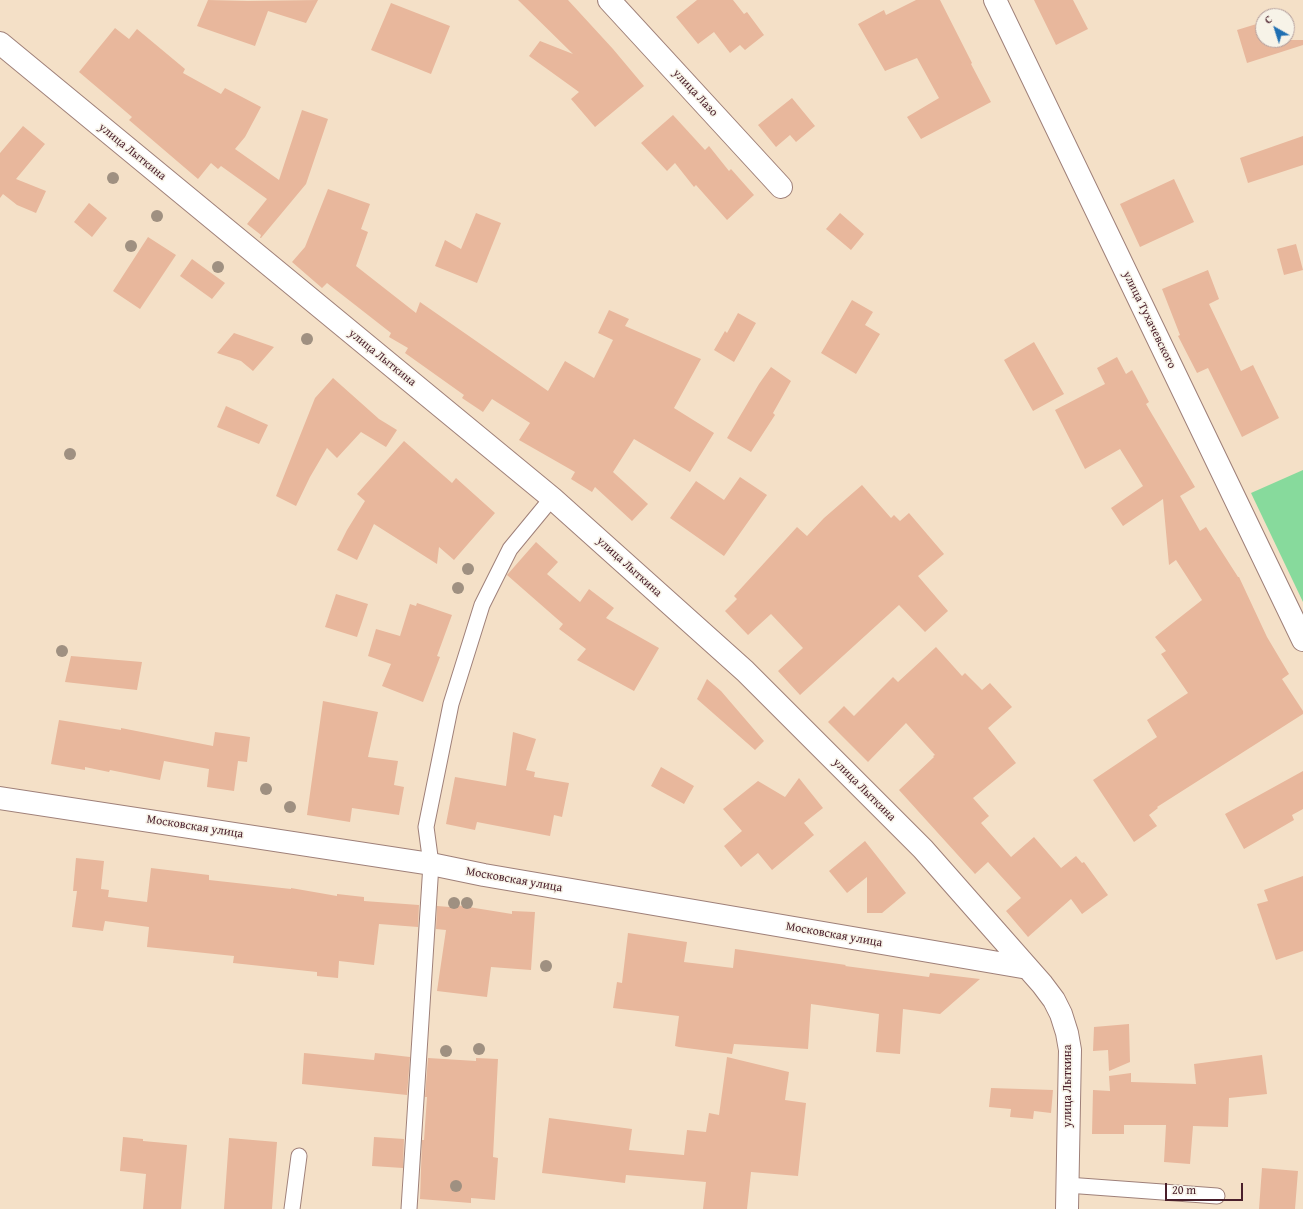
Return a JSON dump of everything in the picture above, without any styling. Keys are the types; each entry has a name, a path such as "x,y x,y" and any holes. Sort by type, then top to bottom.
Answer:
{"street":[{"name":"улица Лазо","path":"608,0 781,187"},
{"name":"улица Тухачевского","path":"995,0 1303,640"},
{"name":"улица Лыткина","path":"0,44 552,498 745,671 924,849 1054,1000 1067,1033 1070,1050 1067,1209"},
{"name":"Московская улица","path":"0,798 431,864 484,875 1028,968"}],"lane":[{"path":"409,1209 431,864 426,827 451,704 482,605 510,549 552,498"},
{"path":"292,1209 299,1156"},
{"path":"1068,1185 1217,1196"}],"green space":[{"path":"1303,470 1303,602 1251,493"}],"building":[{"path":"208,0 318,0 306,23 268,11 255,46 197,26"},
{"path":"518,0 568,0 613,49 644,86 595,127 571,99 579,92 529,56 540,41 573,54"},
{"path":"697,0 733,0 744,14 747,12 764,35 745,50 740,45 730,53 714,32 698,44 676,17"},
{"path":"916,0 940,0 991,102 921,139 907,117 939,98 917,58 885,71 858,24 884,10 886,15"},
{"path":"1034,0 1073,0 1088,29 1056,45"},
{"path":"391,3 450,26 431,74 371,50"},
{"path":"1255,24 1255,48 1294,48 1247,63 1237,30"},
{"path":"115,28 129,39 137,29 185,69 183,73 221,94 225,88 261,107 245,137 235,149 279,180 302,110 328,119 306,184 261,238 261,235 247,224 267,199 221,166 218,169 211,163 198,179 129,120 132,117 79,72"},
{"path":"1295,40 1303,40 1303,45 1295,48"},
{"path":"792,98 815,126 796,142 790,135 776,147 758,125"},
{"path":"673,115 705,150 709,146 729,171 731,169 754,195 727,220 696,185 694,187 675,163 667,171 641,143"},
{"path":"23,126 45,144 16,179 46,191 36,213 17,205 3,194 0,198 0,153"},
{"path":"1303,136 1303,165 1248,183 1240,158"},
{"path":"1174,179 1194,222 1140,247 1120,204"},
{"path":"328,189 370,204 361,229 368,232 356,266 416,313 420,302 548,391 565,361 594,378 613,340 598,333 609,310 629,319 625,326 701,359 674,408 714,433 690,472 634,439 613,472 648,504 632,521 595,487 592,492 571,479 575,472 519,440 530,423 492,399 483,412 462,398 464,395 405,353 408,348 389,337 391,333 327,283 322,288 292,262 305,247"},
{"path":"89,203 107,218 92,237 74,222"},
{"path":"476,213 501,223 477,283 435,266 445,240 461,249"},
{"path":"840,213 864,234 851,250 826,229"},
{"path":"148,237 176,255 140,309 113,291"},
{"path":"1296,244 1303,270 1284,275 1277,249"},
{"path":"192,259 225,283 212,299 180,276"},
{"path":"1208,270 1219,299 1209,304 1241,371 1253,365 1279,418 1242,437 1208,368 1197,373 1178,336 1180,335 1162,289"},
{"path":"852,300 873,312 865,325 880,334 856,374 821,353"},
{"path":"738,313 756,323 734,362 714,350 725,331 727,333"},
{"path":"234,333 274,347 253,371 241,361 217,353"},
{"path":"1034,342 1064,394 1033,411 1004,360"},
{"path":"1117,357 1126,374 1132,370 1149,402 1146,404 1195,487 1180,496 1200,531 1206,527 1239,577 1267,637 1289,674 1282,679 1303,711 1303,714 1157,807 1158,808 1149,815 1157,826 1134,842 1093,780 1157,737 1147,720 1188,693 1161,654 1166,651 1155,637 1202,600 1176,560 1169,565 1163,499 1123,526 1111,508 1143,486 1120,449 1085,469 1055,410 1105,384 1097,368"},
{"path":"771,367 791,381 773,413 775,415 751,452 727,438 759,384"},
{"path":"333,378 379,419 397,430 386,447 361,432 337,458 327,448 310,477 296,506 276,496 315,398"},
{"path":"226,406 268,425 259,444 217,427"},
{"path":"404,441 452,483 456,478 495,513 454,560 439,547 437,564 374,524 357,560 337,550 347,530 365,501 357,494"},
{"path":"740,477 767,495 724,556 670,518 696,481 724,500"},
{"path":"862,485 891,518 894,515 900,521 909,513 944,554 918,576 948,611 925,632 899,605 800,695 778,671 803,648 771,614 748,635 725,611 737,599 734,596 797,527 807,536 824,518"},
{"path":"536,542 558,562 547,574 580,602 589,589 614,608 606,618 659,648 634,691 577,660 586,649 559,629 563,624 507,575"},
{"path":"336,594 368,604 357,637 325,627"},
{"path":"417,603 452,615 437,656 440,657 423,702 382,686 391,664 368,656 376,629 400,636 410,604 416,606"},
{"path":"936,647 962,676 965,673 982,690 990,683 1012,707 988,728 1016,763 973,798 989,816 981,823 1011,857 1034,837 1061,868 1076,856 1082,863 1084,862 1108,895 1082,914 1071,899 1028,937 1006,911 1021,898 988,862 975,874 899,790 935,755 906,723 868,762 828,722 844,706 854,716 893,677 898,682"},
{"path":"71,656 142,662 137,690 65,682"},
{"path":"707,679 721,691 764,741 755,750 697,699"},
{"path":"323,701 378,712 368,757 398,761 394,785 404,787 399,815 352,808 350,822 307,815"},
{"path":"59,720 121,730 121,728 213,746 215,732 250,737 247,762 238,761 234,791 207,787 209,769 164,761 160,780 110,770 109,772 85,767 85,770 51,764"},
{"path":"513,732 536,739 526,770 535,772 534,777 569,783 562,817 554,815 550,836 477,822 475,830 446,824 455,777 506,786"},
{"path":"661,767 694,786 684,804 651,786"},
{"path":"1303,771 1303,809 1292,815 1294,820 1244,849 1225,814"},
{"path":"799,778 823,808 804,823 814,835 772,870 758,853 741,867 724,846 742,831 723,809 758,781 785,797"},
{"path":"865,841 906,893 882,913 867,913 867,877 847,893 829,871"},
{"path":"76,858 104,861 101,889 109,890 108,897 147,902 151,868 209,875 209,880 291,888 337,896 337,894 364,897 364,901 419,905 418,927 379,924 374,965 339,961 338,978 317,976 317,972 233,963 234,956 147,947 149,927 105,921 103,931 72,927 77,891 73,891"},
{"path":"1303,876 1303,951 1276,960 1257,904 1268,901 1264,890"},
{"path":"450,904 512,914 512,911 535,912 531,970 491,967 487,997 437,991 446,930 436,929 437,906 450,907"},
{"path":"628,933 687,942 684,962 733,968 735,949 929,977 930,973 980,979 940,1014 903,1009 900,1054 876,1052 879,1014 811,1004 808,1049 734,1044 732,1054 675,1046 679,1016 613,1008 617,982 622,983"},
{"path":"1129,1024 1130,1062 1109,1071 1108,1050 1093,1051 1094,1027"},
{"path":"304,1053 374,1060 375,1053 410,1057 407,1095 302,1084"},
{"path":"1262,1055 1267,1094 1229,1098 1228,1127 1193,1126 1190,1164 1164,1162 1166,1125 1124,1125 1124,1134 1092,1134 1093,1090 1110,1091 1109,1076 1131,1073 1131,1082 1196,1084 1194,1064"},
{"path":"727,1057 789,1072 785,1100 806,1103 798,1176 751,1172 747,1209 703,1209 706,1182 626,1175 625,1183 542,1173 549,1118 632,1129 629,1150 684,1155 687,1130 706,1132 709,1113 719,1115"},
{"path":"428,1058 476,1061 476,1058 498,1059 493,1157 498,1158 495,1200 471,1198 471,1203 420,1199 422,1140 424,1140"},
{"path":"991,1088 1053,1090 1051,1113 1034,1111 1033,1119 1010,1117 1011,1109 989,1107"},
{"path":"123,1137 143,1139 143,1141 187,1145 181,1209 143,1209 146,1174 120,1171"},
{"path":"374,1137 404,1139 403,1168 372,1166"},
{"path":"229,1138 277,1142 272,1209 224,1209"},
{"path":"1262,1168 1298,1171 1295,1209 1259,1209"}]}
